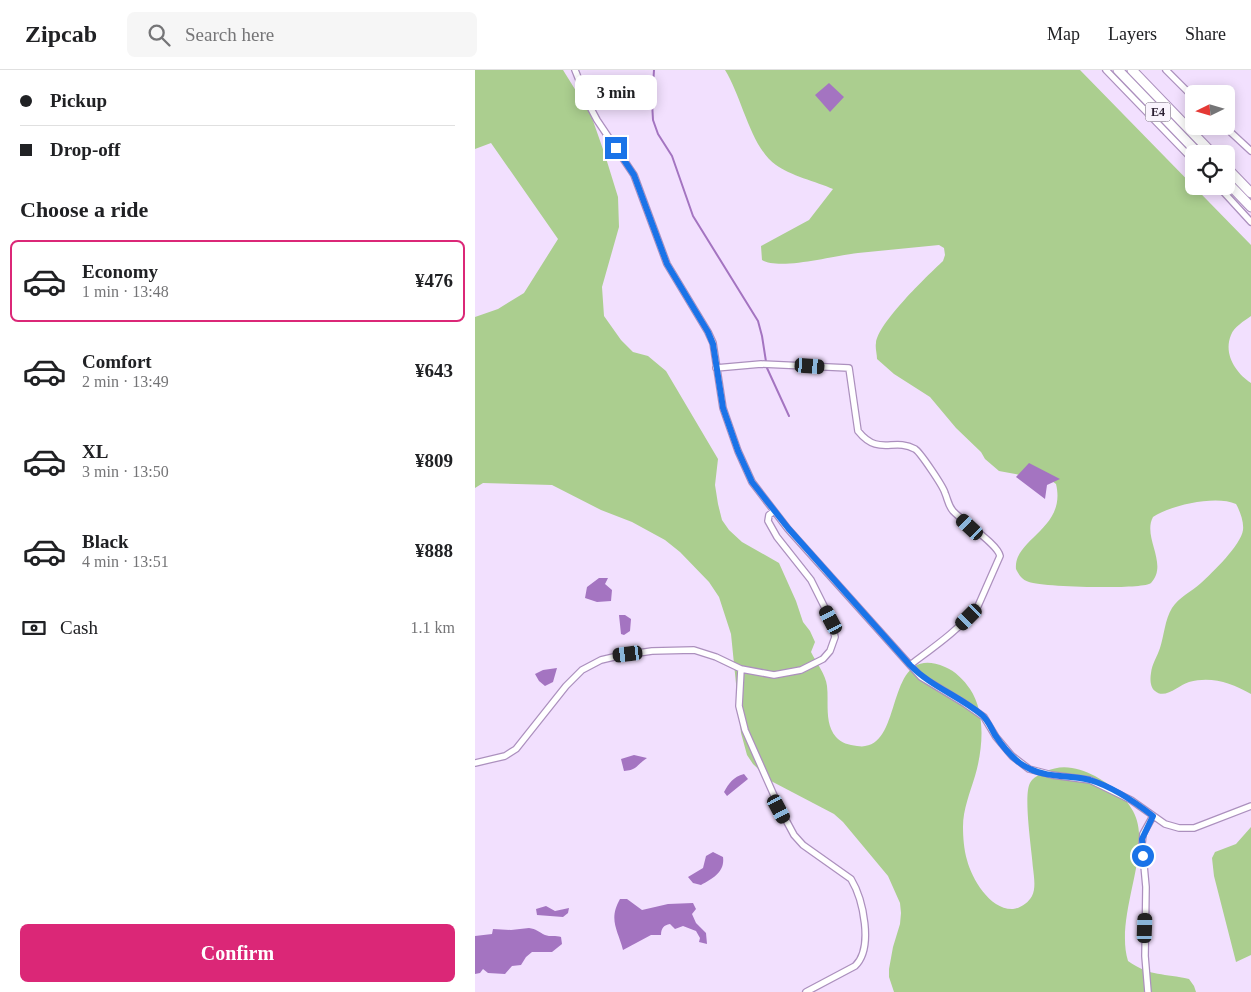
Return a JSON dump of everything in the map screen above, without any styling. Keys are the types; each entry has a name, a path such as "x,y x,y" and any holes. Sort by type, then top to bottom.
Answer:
{"highway":[{"name":"E4","path":"1118,70 1190,145"},
{"name":"E4","path":"1132,70 1204,145"},
{"path":"1235,176 1251,193"},
{"path":"1235,190 1251,207"}],"street":[{"path":"575,70 589,106 634,175 667,264 708,332 713,344 723,408 738,451 752,482 774,512 910,665 921,676 984,717 996,737 1012,756 1029,769 1090,780 1131,800 1165,824 1179,828 1194,828 1251,806"},
{"path":"1106,70 1185,152"},
{"path":"1165,70 1185,89"},
{"path":"1234,135 1251,151"},
{"path":"1226,195 1251,222"},
{"path":"716,368 761,364 849,368 859,431 864,439 871,444 880,446 906,446 920,453 942,486 952,509 970,527 991,542 1000,553 978,606 947,638 910,665"},
{"path":"475,762 505,756 516,749 566,686 583,670 601,660 652,651 693,650 716,657 741,669 774,675 801,670 813,665 827,655 831,651 835,637 831,620 811,580 777,537 768,521 769,515 774,512"},
{"path":"741,669 739,706 745,730 779,809 795,835 803,844 851,879 863,918 864,950 859,962 855,966 806,992"},
{"path":"1148,992 1145,956 1146,888 1142,844 1143,834 1153,816"}],"green space":[{"path":"475,70 563,70 591,115 618,197 619,227 602,287 604,316 621,340 633,352 648,356 666,371 718,459 715,485 722,520 729,530 742,542 779,563 803,622 815,642 811,652 826,682 828,719 836,737 854,746 873,744 883,733 902,682 911,669 925,663 945,667 952,671 970,689 979,709 981,720 980,754 965,807 963,831 969,868 983,892 997,904 1013,909 1024,905 1032,896 1034,882 1027,799 1030,783 1033,779 1051,769 1064,767 1077,769 1095,776 1112,787 1126,800 1133,811 1138,826 1137,863 1126,924 1125,943 1128,961 1143,970 1189,979 1196,992 894,992 889,977 889,969 901,913 900,903 888,876 843,822 834,814 771,781 753,764 747,755 741,733 731,634 719,597 709,582 680,552 665,540 632,522 601,510 552,485 483,483 475,488 475,317 498,309 524,293 558,239 491,143 475,149"},
{"path":"725,70 1080,70 1185,177 1185,195 1202,195 1251,245 1251,316 1239,324 1232,332 1229,349 1232,362 1240,374 1251,383 1251,694 1229,684 1213,680 1189,682 1163,694 1155,691 1151,685 1152,667 1172,608 1219,566 1232,551 1241,536 1243,524 1236,504 1227,501 1206,501 1182,505 1153,517 1150,525 1157,567 1156,576 1151,583 1112,587 1071,586 1038,584 1023,579 1016,569 1017,559 1054,512 1057,499 1056,484 1052,481 999,471 956,428 930,397 894,374 877,359 876,343 885,324 904,300 943,261 945,255 944,248 939,245 848,254 781,264 762,260 761,246 809,220 833,189 788,172 767,157 753,135"},
{"path":"1251,827 1251,955 1236,962 1214,876 1212,858 1215,852 1236,844"}],"shaded area":[{"path":"829,83 844,97 830,112 815,95"},
{"path":"1029,463 1060,479 1047,485 1045,499 1016,477"},
{"path":"599,578 608,578 605,584 612,590 611,601 597,602 585,598 587,587"},
{"path":"619,615 625,615 631,619 630,631 624,635 621,634"},
{"path":"557,668 553,682 545,686 535,674 543,670"},
{"path":"634,755 647,758 635,768 624,771 621,759"},
{"path":"744,774 748,779 727,796 724,792 730,783"},
{"path":"713,852 723,857 720,871 701,885 693,883 688,877 703,868 706,856"},
{"path":"620,899 627,899 642,910 668,904 693,903 696,909 692,914 696,923 706,933 707,944 699,942 700,938 696,931 683,926 675,929 670,924 663,927 661,935 651,935 623,950 614,919 616,906"},
{"path":"546,906 555,911 569,908 568,913 563,917 537,915 536,909"},
{"path":"529,928 547,936 561,937 562,944 552,952 532,952 521,965 512,966 505,974 488,973 483,969 480,973 475,974 475,936 492,934 493,929"}],"waterway":[{"path":"654,70 653,120 658,134 672,156 693,216 758,321 767,368 789,416"}],"route":[{"path":"616,148 634,175 667,264 708,332 713,344 723,408 738,451 752,482 759,492 822,567 910,665 921,676 984,717 996,737 1012,756 1029,769 1090,780 1108,787 1131,800 1153,816 1143,834 1143,856"}]}
